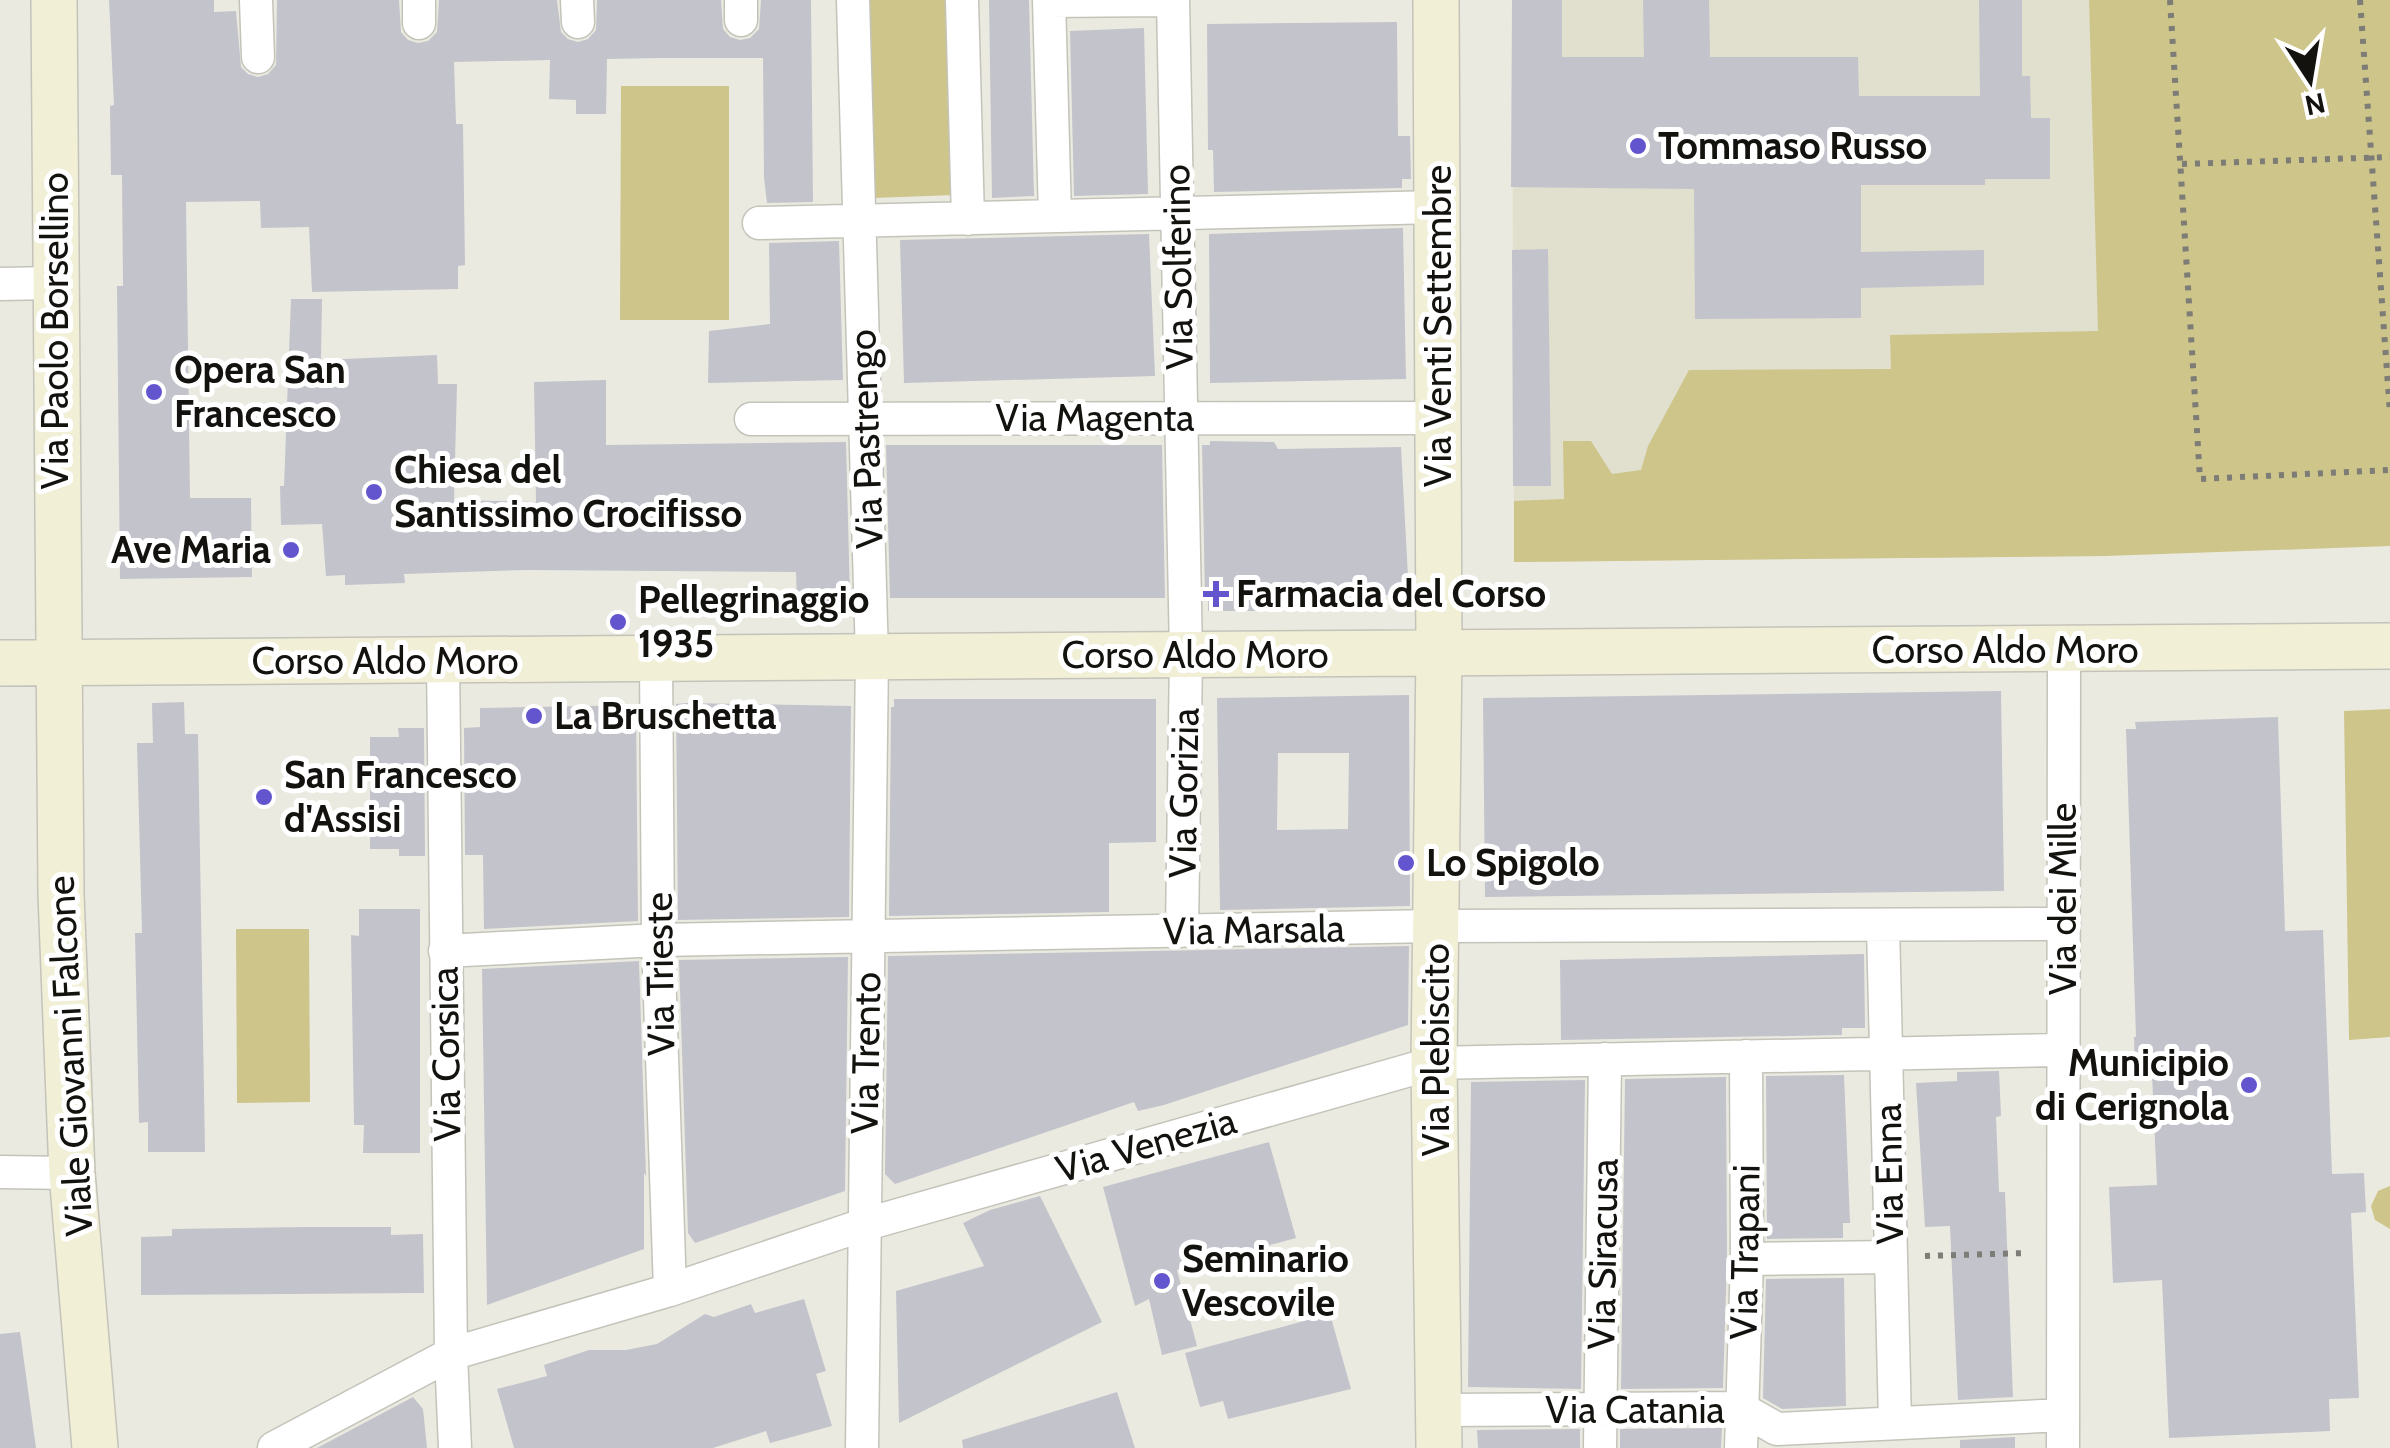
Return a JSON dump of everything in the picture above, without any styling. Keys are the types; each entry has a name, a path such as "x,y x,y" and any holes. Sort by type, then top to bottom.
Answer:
{"street":[{"name":"Via Paolo Borsellino","path":"54,0 57,663"},
{"path":"256,0 258,57"},
{"name":"Via Pastrengo","path":"853,0 872,657"},
{"path":"962,0 968,219"},
{"path":"1054,216 1049,0 1170,0"},
{"name":"Via Solferino","path":"1170,0 1186,655"},
{"name":"Via Venti Settembre","path":"1436,0 1439,653"},
{"path":"759,224 1437,207"},
{"path":"0,284 55,284"},
{"name":"Via Magenta","path":"751,419 1438,418"},
{"name":"Corso Aldo Moro","path":"0,664 2390,646"},
{"name":"Via dei Mille","path":"2063,1448 2064,650"},
{"name":"Via Plebiscito","path":"1439,653 1434,1063 1440,1429"},
{"name":"Via Gorizia","path":"1182,931 1186,655"},
{"name":"Via Trento","path":"862,1448 872,657"},
{"name":"Via Trieste","path":"656,658 658,940 670,1290"},
{"name":"Via Corsica","path":"443,660 451,1354 456,1448"},
{"name":"Viale Giovanni Falcone","path":"57,663 72,1172 95,1448"},
{"name":"Via Marsala","path":"445,951 658,940 1435,926 2064,924"},
{"name":"Via Enna","path":"1883,926 1894,1422"},
{"name":"Via Venezia","path":"274,1448 451,1354 670,1290 863,1226 1434,1063 2062,1050"},
{"name":"Via Trapani","path":"1741,1448 1748,1259 1746,1056"},
{"name":"Via Siracusa","path":"1600,1448 1605,1060"},
{"path":"0,1172 72,1172"},
{"path":"1748,1259 1890,1257"},
{"name":"Via Catania","path":"1440,1429 1600,1411 1740,1408 1777,1429 2063,1415"}],"path":[{"path":"2170,0 2200,480 2390,470"},
{"path":"2360,0 2390,413"},
{"path":"2182,164 2390,157"},
{"path":"1949,1256 2063,1252"}],"shaded area":[{"path":"867,0 947,0 954,195 874,198"},
{"path":"1512,0 2089,0 2106,556 1514,562"},
{"path":"2089,0 2390,0 2390,546 2106,556 1514,562 1514,501 1564,499 1563,441 1591,441 1612,474 1641,470 1648,446 1689,370 1891,369 1890,335 2098,331"},
{"path":"621,86 729,86 729,320 620,320"},
{"path":"2390,709 2390,1037 2349,1040 2344,711"},
{"path":"236,929 309,929 310,1102 237,1103"},
{"path":"2390,1186 2390,1229 2375,1220 2371,1206 2378,1191"}],"building":[{"path":"109,0 214,0 214,12 236,11 241,67 258,77 268,74 276,65 277,0 399,0 401,32 418,43 428,41 437,32 439,0 557,0 561,32 578,42 588,39 596,30 597,0 721,0 723,29 740,40 750,38 759,29 761,0 811,0 813,202 767,203 763,58 660,58 607,59 606,114 576,114 576,100 549,99 550,60 454,62 456,124 463,124 465,265 458,266 458,289 312,292 309,227 261,228 260,201 186,202 190,498 251,498 252,577 120,579 117,286 123,286 122,175 111,175 110,106 114,105"},
{"path":"989,0 1029,0 1034,196 992,198"},
{"name":"Tommaso Russo","path":"1512,0 1562,0 1562,57 1644,57 1643,0 1709,0 1710,57 1858,57 1859,96 1980,96 1979,0 2022,0 2022,76 2030,76 2031,118 2050,118 2050,179 1985,179 1985,185 1861,185 1861,252 1984,250 1984,285 1861,288 1861,318 1695,319 1694,189 1511,187"},
{"path":"1397,22 1398,136 1410,136 1411,179 1402,179 1402,188 1214,192 1213,150 1208,150 1207,24"},
{"path":"1144,28 1148,194 1074,196 1070,31"},
{"path":"1403,228 1406,379 1210,383 1209,234"},
{"path":"1149,234 1155,376 904,383 900,240"},
{"path":"839,241 843,380 708,383 709,331 770,324 769,243"},
{"path":"1548,249 1551,486 1513,486 1512,250"},
{"path":"291,299 322,299 321,360 437,355 438,384 457,384 454,500 536,502 534,382 606,380 606,445 846,442 850,598 845,598 846,602 797,604 796,572 527,570 404,574 405,583 345,585 345,575 326,576 322,524 281,525"},
{"path":"1210,441 1274,442 1278,449 1401,447 1409,595 1293,594 1292,611 1208,611 1202,445 1210,445"},
{"path":"886,445 1162,445 1165,598 890,598"},
{"path":"2001,691 2004,891 1485,897 1483,698"},
{"path":"1409,695 1410,906 1220,910 1217,698","holes":["1278,753 1349,753 1348,829 1277,830"]},
{"path":"894,699 1156,699 1156,842 1109,843 1109,912 889,916"},
{"path":"184,702 185,734 198,734 205,1152 148,1152 148,1122 139,1123 135,933 142,933 137,743 153,743 152,703"},
{"path":"676,704 851,706 849,917 678,920"},
{"path":"636,705 638,921 484,929 483,855 465,855 464,728 480,727 480,708"},
{"name":"Municipio di Cerignola","path":"2278,717 2285,931 2323,930 2332,1174 2364,1173 2366,1212 2351,1213 2359,1398 2329,1399 2330,1431 2169,1438 2162,1280 2113,1283 2109,1187 2157,1185 2152,1075 2135,1075 2126,729 2136,729 2135,722"},
{"path":"398,728 424,728 425,856 399,856 399,849 370,849 370,737 399,737"},
{"path":"359,909 420,909 420,1153 363,1153 364,1125 354,1125 351,935 359,936"},
{"path":"1409,946 1408,1025 1164,1105 1138,1111 1134,1102 895,1184 885,1174 888,956"},
{"path":"1864,954 1865,1028 1842,1028 1842,1035 1561,1040 1560,960"},
{"path":"848,957 845,1191 695,1243 688,1233 679,960"},
{"path":"639,961 646,1176 644,1173 644,1249 487,1305 482,969"},
{"path":"1999,1071 1999,1192 2005,1192 2013,1397 1958,1400 1950,1226 1925,1227 1916,1083 1957,1081 1957,1072"},
{"path":"1844,1075 1850,1223 1843,1223 1843,1238 1767,1239 1766,1076"},
{"path":"1726,1077 1723,1388 1621,1389 1625,1079"},
{"path":"1585,1080 1581,1389 1468,1387 1471,1082"},
{"name":"Seminario Vescovile","path":"1269,1142 1296,1238 1177,1270 1197,1346 1162,1355 1149,1299 1135,1306 1103,1187"},
{"path":"1040,1196 1102,1322 899,1423 896,1291 984,1266 963,1223 990,1210"},
{"path":"391,1227 391,1235 423,1234 424,1293 141,1295 141,1237 172,1236 172,1229"},
{"path":"1844,1278 1846,1406 1782,1409 1763,1398 1766,1279"},
{"path":"804,1299 826,1371 816,1374 832,1426 770,1443 766,1431 713,1448 514,1448 497,1389 547,1376 544,1365 589,1350 626,1350 657,1344 705,1314 714,1317 751,1304 755,1313"},
{"path":"1330,1314 1351,1389 1228,1419 1223,1401 1200,1407 1185,1353"},
{"path":"20,1332 36,1448 0,1448 0,1334"},
{"path":"1117,1392 1135,1448 963,1448 962,1440"},
{"path":"413,1397 423,1409 427,1448 317,1448"},
{"path":"1722,1428 1721,1448 1620,1448 1620,1429"},
{"path":"1580,1429 1580,1448 1478,1448 1477,1430"},
{"path":"2015,1437 2015,1448 1960,1448 1960,1440"}],"place":[{"name":"Tommaso Russo","path":"1638,146"},
{"name":"Opera San Francesco","path":"154,392"},
{"name":"Chiesa del Santissimo Crocifisso","path":"374,492"},
{"name":"Ave Maria","path":"291,550"},
{"name":"Farmacia del Corso","path":"1216,594"},
{"name":"Pellegrinaggio 1935","path":"618,622"},
{"name":"La Bruschetta","path":"534,716"},
{"name":"San Francesco d'Assisi","path":"264,797"},
{"name":"Lo Spigolo","path":"1406,863"},
{"name":"Municipio di Cerignola","path":"2249,1085"},
{"name":"Seminario Vescovile","path":"1162,1281"}]}
